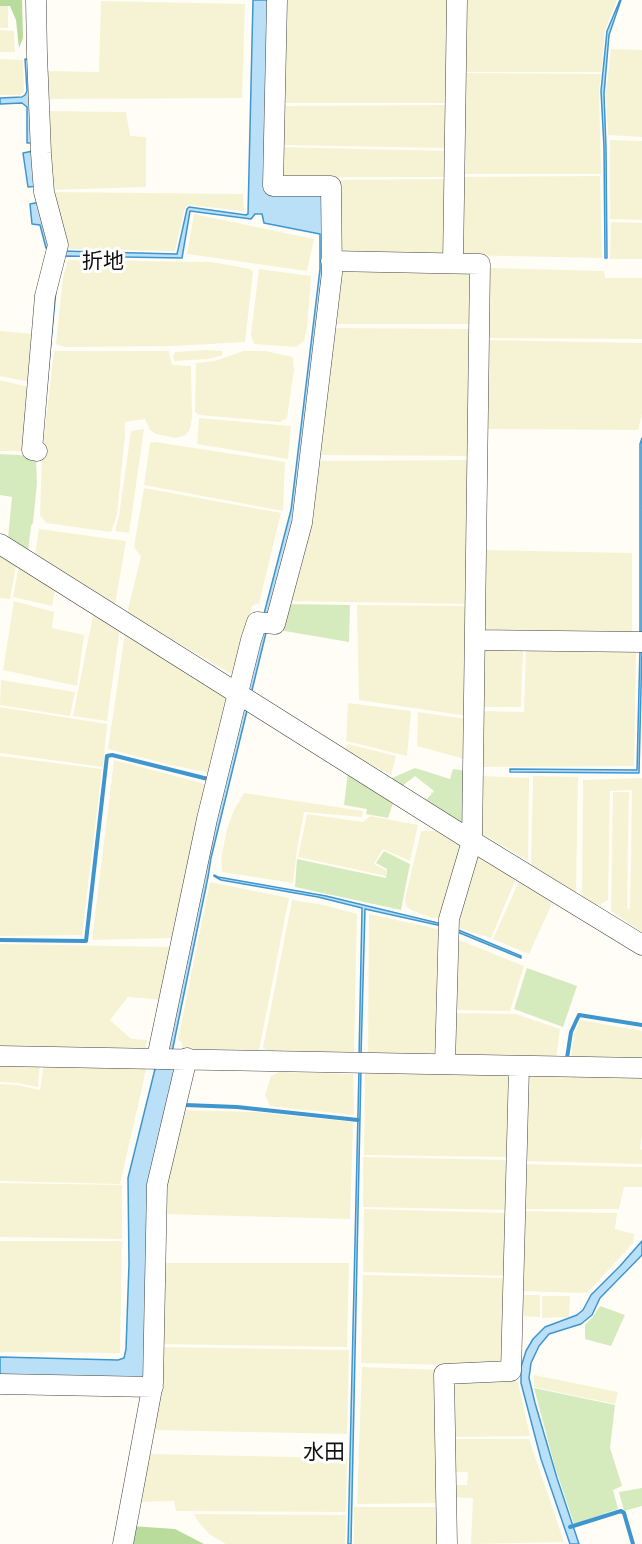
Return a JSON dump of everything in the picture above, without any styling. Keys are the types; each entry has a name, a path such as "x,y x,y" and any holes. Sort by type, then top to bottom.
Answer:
{"street":[{"path":"36,0 44,192 58,245 45,296 32,450 37,451"},
{"path":"157,1058 207,819 251,640 257,622 275,624 302,523 332,273 331,186 273,186 277,0"},
{"path":"453,263 457,0"},
{"path":"331,261 480,264 472,841 449,919 445,1064"},
{"path":"0,544 472,841 642,945"},
{"path":"475,640 642,642"},
{"path":"0,1056 642,1068"},
{"path":"123,1544 153,1387 157,1185 187,1058"},
{"path":"447,1544 444,1374 511,1371 519,1067"},
{"path":"0,1383 153,1387"}],"shaded area":[{"path":"283,0 449,0 447,103 281,103"},
{"path":"464,0 617,0 605,30 601,72 461,72"},
{"path":"101,1 245,4 242,98 46,99 47,71 99,72"},
{"path":"0,6 8,6 8,28 0,28"},
{"path":"0,30 14,31 15,52 0,52"},
{"path":"611,49 642,50 642,137 608,135 606,93"},
{"path":"0,59 23,60 24,91 20,95 0,95"},
{"path":"461,73 601,74 599,91 601,174 460,174"},
{"path":"447,105 447,148 280,145 282,106"},
{"path":"45,111 126,112 130,136 146,137 146,187 49,190"},
{"path":"610,140 642,141 642,220 610,219"},
{"path":"281,147 447,151 447,177 284,177 281,175"},
{"path":"600,176 602,258 459,255 460,177"},
{"path":"447,179 446,256 341,255 339,250 340,180"},
{"path":"51,192 243,194 244,211 189,205 185,207 175,251 65,249"},
{"path":"194,214 314,239 307,271 187,254"},
{"path":"611,222 642,223 642,259 610,259"},
{"path":"68,260 212,262 250,269 253,272 245,342 174,346 65,347 56,344 63,277"},
{"path":"491,268 604,271 605,278 642,278 642,339 486,338 488,272"},
{"path":"259,269 311,276 307,328 304,341 296,347 254,344 251,335"},
{"path":"338,270 476,272 475,324 331,324"},
{"path":"332,328 474,329 474,456 315,455"},
{"path":"0,331 33,334 30,382 0,376"},
{"path":"487,340 642,343 642,414 638,430 487,429"},
{"path":"206,350 223,353 221,356 208,359 174,361 175,352"},
{"path":"54,351 169,351 172,365 191,366 192,418 186,435 176,438 156,434 150,430 145,419 125,422 117,515 111,532 46,523 40,515 42,456"},
{"path":"243,351 265,351 293,357 294,370 287,418 280,422 199,415 195,412 196,363 215,361"},
{"path":"0,380 28,387 24,451 0,451"},
{"path":"199,418 291,426 288,459 197,444"},
{"path":"144,429 129,533 115,531 131,431"},
{"path":"150,443 285,462 283,511 144,485"},
{"path":"472,460 469,604 287,601 314,461"},
{"path":"144,488 281,513 259,603 252,606 235,676 127,613 141,557 134,547"},
{"path":"39,529 126,541 115,605 35,554"},
{"path":"483,550 632,553 632,636 484,634"},
{"path":"0,553 17,561 10,599 0,598"},
{"path":"19,565 56,586 52,606 13,597"},
{"path":"14,601 54,612 52,628 84,635 77,686 3,670"},
{"path":"357,605 469,606 468,716 359,700"},
{"path":"94,610 120,627 107,721 73,716"},
{"path":"125,633 224,693 229,701 210,773 108,749"},
{"path":"481,647 523,648 521,707 480,707"},
{"path":"526,648 636,650 634,766 478,767 477,711 524,712"},
{"path":"1,680 75,692 70,716 0,705"},
{"path":"348,703 411,711 407,756 346,741"},
{"path":"0,707 107,724 103,767 0,753"},
{"path":"418,712 467,719 468,760 417,746"},
{"path":"348,744 396,756 391,775 344,750"},
{"path":"0,756 102,769 82,935 0,936"},
{"path":"114,760 205,784 172,938 92,940"},
{"path":"480,776 529,778 528,861 476,830"},
{"path":"533,776 578,777 576,893 531,865"},
{"path":"642,778 642,932 611,911 613,792 629,792 627,908 630,909 632,790 610,791 608,900 597,906 582,899 583,780"},
{"path":"244,793 363,811 362,817 304,812 293,883 222,872 221,859 227,829"},
{"path":"307,814 363,822 370,816 418,825 410,861 383,849 374,864 386,870 386,876 298,857"},
{"path":"421,831 438,831 460,843 443,917 432,918 406,906 405,899"},
{"path":"476,852 517,876 491,938 456,927"},
{"path":"519,881 554,899 529,954 493,939"},
{"path":"210,882 289,898 259,1050 182,1049 182,1042 178,1040"},
{"path":"292,900 324,905 357,914 354,1053 305,1055 269,1051 263,1048"},
{"path":"369,914 442,930 436,1052 430,1057 368,1055"},
{"path":"454,938 524,966 510,1011 451,1010"},
{"path":"0,944 171,947 164,1000 128,997 110,1020 131,1039 147,1040 145,1051 0,1048"},
{"path":"452,1013 516,1014 560,1029 556,1060 457,1057 451,1052"},
{"path":"580,1020 642,1031 642,1061 571,1059 574,1035"},
{"path":"0,1061 40,1062 38,1087 0,1082"},
{"path":"44,1063 147,1066 120,1184 0,1181 0,1084 40,1090"},
{"path":"365,1070 510,1074 510,1157 364,1155"},
{"path":"279,1072 353,1074 354,1115 270,1106 265,1095 271,1076"},
{"path":"642,1074 640,1149 642,1150 642,1164 521,1161 524,1075"},
{"path":"179,1110 255,1112 353,1122 350,1219 161,1214"},
{"path":"363,1157 510,1160 509,1210 363,1207"},
{"path":"522,1164 642,1167 642,1187 624,1187 619,1209 520,1209"},
{"path":"0,1183 122,1185 122,1239 0,1237"},
{"path":"364,1209 508,1213 507,1276 363,1272"},
{"path":"519,1211 617,1213 615,1229 634,1234 633,1243 587,1293 518,1291"},
{"path":"0,1241 122,1241 120,1353 0,1352"},
{"path":"159,1263 349,1263 347,1347 159,1344"},
{"path":"363,1275 508,1278 506,1358 497,1366 361,1363"},
{"path":"519,1295 540,1295 540,1317 519,1316"},
{"path":"542,1296 570,1296 569,1317 542,1318"},
{"path":"159,1347 349,1350 347,1434 152,1430"},
{"path":"362,1367 442,1370 437,1503 357,1504"},
{"path":"534,1375 618,1392 615,1404 534,1387"},
{"path":"517,1378 530,1436 447,1437 448,1382"},
{"path":"449,1439 529,1439 564,1542 471,1544 473,1498 448,1497 449,1485 467,1485 468,1472 448,1472"},
{"path":"148,1454 347,1458 346,1512 176,1511 174,1501 136,1502"},
{"path":"354,1507 436,1507 438,1544 354,1544"},
{"path":"194,1514 346,1515 345,1544 226,1544 209,1534"}],"green space":[{"path":"0,0 22,0 23,38 19,48 16,20 10,6 0,6"},
{"path":"0,454 36,456 37,483 28,551 8,538 12,497 0,495"},
{"path":"286,604 350,605 349,642 279,630"},
{"path":"415,768 450,779 453,769 468,771 466,821 461,823 426,800 434,791 415,776 401,787 392,778"},
{"path":"348,771 394,800 388,818 366,814 367,809 344,805"},
{"path":"384,851 410,864 401,910 295,887 297,859 386,878 387,869 376,863"},
{"path":"527,968 577,986 563,1027 514,1009"},
{"path":"600,1306 625,1315 611,1346 585,1339 585,1325"},
{"path":"534,1388 615,1405 610,1448 622,1486 613,1490 618,1509 574,1524 555,1467"},
{"path":"642,1488 642,1506 624,1511 619,1492"},
{"path":"131,1526 175,1529 204,1544 128,1544"}],"water":[{"path":"253,0 271,0 269,190 323,191 327,230 297,506 211,858 172,1052 166,1050 239,710 291,510 320,269 320,234 264,223 262,214 255,214 251,219 190,211 182,258 64,256 56,290 41,445 51,293 62,251 177,254 189,207 248,214"},
{"path":"620,0 609,35 604,94 607,258 605,258 601,91 607,31"},
{"path":"25,59 30,60 32,143 27,143 27,107 22,103 0,104 0,98 25,95 27,91"},
{"path":"33,151 39,186 28,187 23,153"},
{"path":"40,202 49,247 46,248 40,225 32,224 30,204"},
{"path":"642,438 642,636 640,636 640,444"},
{"path":"640,648 642,648 639,773 510,772 510,769 637,770"},
{"path":"214,875 326,896 442,924 442,926 365,909 361,1056 359,1057 362,908 318,897 221,880"},
{"path":"456,929 521,956 521,958 455,931"},
{"path":"156,1065 177,1069 143,1378 0,1375 0,1357 118,1360 124,1358 129,1264 128,1178"},
{"path":"359,1069 361,1069 351,1544 348,1544"},
{"path":"642,1241 642,1255 600,1298 592,1315 581,1324 549,1334 539,1346 531,1363 529,1378 535,1403 579,1544 570,1544 541,1459 521,1383 521,1367 533,1339 545,1327 577,1315 583,1310 591,1295"}],"waterway":[{"path":"0,940 86,941 107,756 112,755 208,779"},
{"path":"567,1058 571,1032 579,1015 642,1025"},
{"path":"185,1105 237,1107 358,1120"},
{"path":"570,1527 621,1511 624,1513 633,1544"}],"district":[{"name":"折地","path":"103,260"},
{"name":"水田","path":"324,1451"}]}
